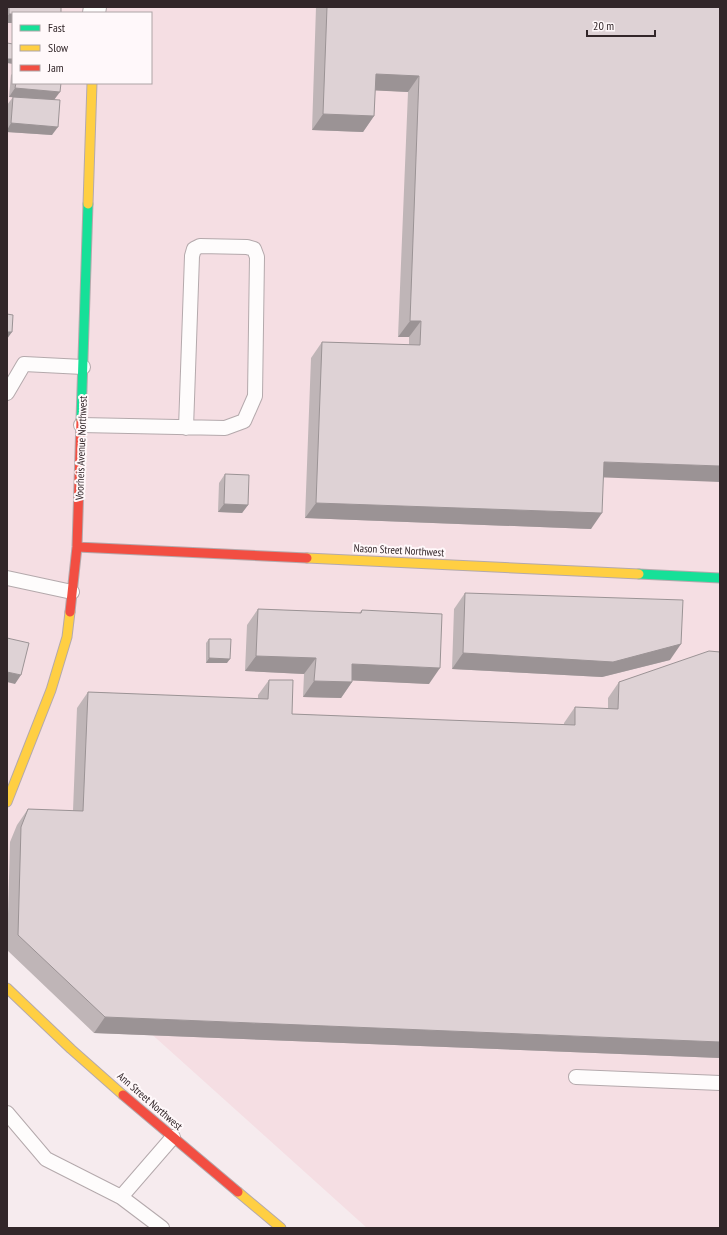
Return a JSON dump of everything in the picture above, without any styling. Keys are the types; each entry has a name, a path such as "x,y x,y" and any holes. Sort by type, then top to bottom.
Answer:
{"street":[{"name":"Voorheis Avenue Northwest","path":"7,802 51,690 67,637 77,546 92,84"},
{"name":"Nason Street Northwest","path":"77,546 720,578"},
{"name":"Ann Street Northwest","path":"7,988 71,1049 281,1228"}],"lane":[{"path":"81,426 186,428 225,428 244,421 255,396 257,257 254,249 247,247 200,246 194,249 192,256 186,428"},
{"path":"7,393 24,364 83,367"},
{"path":"7,578 72,592"},
{"path":"576,1077 720,1083"},
{"path":"7,1113 46,1159 121,1197 162,1228"},
{"path":"121,1197 173,1137"}],"shaded area":[{"path":"7,7 720,7 720,1228 367,1228 7,904"}],"building":[{"path":"9,7 61,7 61,12 12,12 12,14 9,14"},
{"path":"327,7 720,7 720,466 604,462 602,513 316,503 322,342 420,345 421,321 410,321 419,76 376,74 374,116 323,114"},
{"path":"7,43 12,44 12,59 7,59"},
{"path":"16,84 61,84 60,92 15,88"},
{"path":"13,97 60,100 58,127 11,123"},
{"path":"7,314 13,315 12,332 7,332"},
{"path":"225,474 249,475 248,505 224,504"},
{"path":"465,593 683,600 681,644 613,662 463,653"},
{"path":"258,609 361,613 362,610 442,614 440,668 352,664 352,682 314,681 316,658 256,656"},
{"path":"7,638 29,643 21,675 7,672"},
{"path":"209,639 231,639 230,659 209,658"},
{"path":"709,651 720,652 720,1042 105,1017 18,935 21,827 28,809 83,811 88,692 268,699 269,680 293,680 292,714 575,725 575,707 618,709 619,682"}],"traffic: fast":[{"path":"81,420 88,204"},
{"path":"639,574 720,578"}],"traffic: slow":[{"path":"88,204 92,84"},
{"path":"307,558 639,574"},
{"path":"7,802 51,690 67,637 70,612"},
{"path":"7,988 71,1049 123,1095"},
{"path":"238,1192 281,1228"}],"traffic: jam":[{"path":"70,612 77,547 81,420"},
{"path":"77,547 307,558"},
{"path":"123,1095 238,1192"}]}
